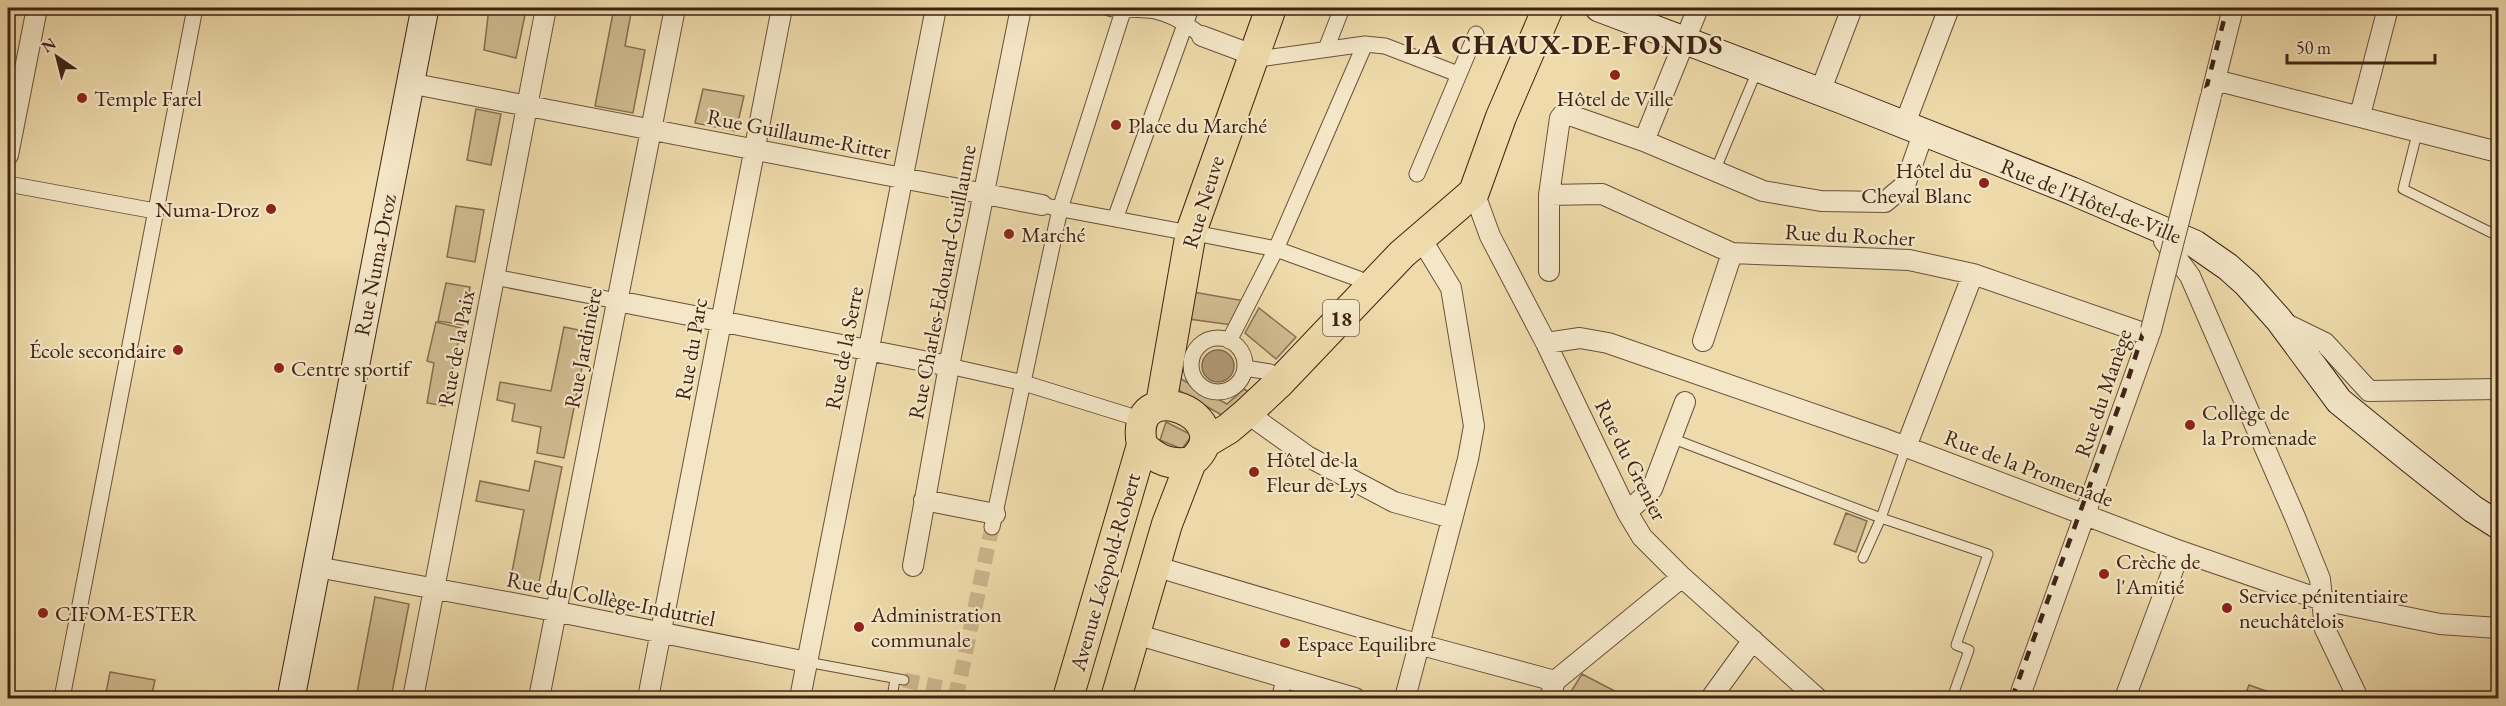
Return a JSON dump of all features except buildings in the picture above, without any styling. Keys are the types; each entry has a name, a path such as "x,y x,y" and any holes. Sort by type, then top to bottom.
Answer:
{"main road":[{"name":"Rue Numa-Droz","path":"291,699 425,8"},
{"name":"Rue Neuve","path":"1149,423 1191,232 1271,8"},
{"name":"18","path":"1198,452 1247,413 1420,237 1474,192 1502,117 1548,8"},
{"name":"Rue de l'Hôtel-de-Ville","path":"1599,8 2072,191 2195,244 2228,267 2247,284 2279,320 2339,401 2473,508 2499,525"},
{"path":"1171,405 1190,413 1206,434 1198,452 1167,462 1158,458 1149,423 1171,405"},
{"name":"Avenue Léopold-Robert","path":"1068,699 1149,423"},
{"name":"Avenue Léopold-Robert","path":"1116,699 1145,637 1154,566 1167,524 1198,452"}],"street":[{"path":"8,155 37,8"},
{"path":"62,699 195,8"},
{"name":"Rue de la Paix","path":"413,699 546,8"},
{"name":"Rue Jardinière","path":"539,699 675,8"},
{"name":"Rue du Parc","path":"648,699 782,8"},
{"name":"Rue de la Serre","path":"800,699 936,8"},
{"name":"Rue Charles-Edouard-Guillaume","path":"913,566 949,366 1021,8"},
{"path":"1326,49 1342,8"},
{"path":"1644,141 1698,8"},
{"path":"1820,92 1852,8"},
{"path":"1549,271 1549,195 1560,118 1564,112 1644,141 1763,191 1821,201 1885,202 1905,186 1914,130 1949,8"},
{"name":"Rue du Manège","path":"2019,699 2150,333 2233,8"},
{"path":"2360,115 2388,8"},
{"path":"924,500 994,520 1024,383 1051,207 1118,9 1188,15 1202,36 1252,58 1365,44 1385,46 1458,74"},
{"path":"1115,219 1188,15"},
{"path":"1417,174 1476,34"},
{"path":"1229,341 1276,249 1365,44"},
{"name":"Rue Guillaume-Ritter","path":"410,83 1179,231"},
{"path":"2213,88 2360,115 2499,152"},
{"path":"8,183 155,211"},
{"name":"Rue du Grenier","path":"1474,192 1490,236 1642,537 1682,577 1816,699"},
{"name":"Rue du Rocher","path":"1549,195 1602,194 1732,253 1909,260 1973,274 2150,333"},
{"path":"2153,226 2190,276 2295,517 2320,579 2325,629 2358,699"},
{"path":"1205,235 1276,249 1359,279"},
{"path":"1405,699 1468,459 1474,426 1451,288 1420,237"},
{"path":"1703,340 1732,253"},
{"path":"1906,447 1973,274"},
{"path":"494,277 949,366 1024,383 1149,423"},
{"path":"2279,320 2325,343 2369,391 2499,389"},
{"path":"1182,340 1200,344 1214,338 1229,341 1241,352 1245,368 1242,376 1230,389 1222,392 1205,389 1193,376 1191,359 1200,344"},
{"name":"Rue de la Promenade","path":"1546,343 1580,338 1608,344 1906,447 2180,551 2322,600 2440,624 2499,628"},
{"path":"1245,368 1270,372"},
{"path":"1628,512 1652,489 1685,402"},
{"path":"1247,413 1307,456 1394,502 1452,518"},
{"path":"2126,699 2180,551"},
{"path":"1154,566 1420,644 1553,690 1682,577"},
{"name":"Rue du Collège-Indutriel","path":"317,567 807,662"},
{"path":"1145,637 1355,699"},
{"path":"1711,699 1753,640"},
{"path":"1279,699 1285,678"}],"lane":[{"path":"1715,171 1758,69"},
{"path":"2418,130 2403,189 2499,236"},
{"path":"1671,438 1881,518 1988,554 1956,645 1969,650 1952,699"},
{"path":"1863,558 1881,518 1906,447"},
{"name":"Rue du Collège-Indutriel","path":"807,662 899,680 892,699"}],"shaded area":[{"path":"489,8 526,10 516,58 484,50"},
{"path":"614,8 632,8 625,46 645,50 633,113 595,106"},
{"path":"703,89 744,96 736,131 695,123"},
{"path":"476,109 501,114 491,165 467,160"},
{"path":"456,206 484,210 475,262 447,257"},
{"path":"446,283 470,287 463,325 438,321"},
{"path":"1193,292 1245,301 1232,325 1189,319"},
{"path":"1259,308 1296,337 1276,359 1245,333"},
{"path":"436,322 461,328 445,406 427,403 434,363 427,361"},
{"path":"564,327 589,332 564,458 537,453 541,427 512,421 515,404 497,400 500,382 551,391"},
{"path":"1218,350 1229,355 1234,366 1229,377 1218,382 1207,377 1202,366 1207,355"},
{"path":"1183,359 1181,379 1227,404 1244,389 1249,392 1225,417 1173,387"},
{"path":"1166,422 1192,435 1182,449 1160,440"},
{"path":"535,461 562,467 537,592 509,587 524,510 476,501 480,481 529,491"},
{"path":"1846,513 1867,521 1856,552 1834,544"},
{"path":"375,597 409,604 391,698 356,698"},
{"path":"110,672 155,680 151,698 105,698"},
{"path":"1582,674 1628,698 1567,698"},
{"path":"2249,685 2286,698 2244,698"}],"tunnel":[{"path":"956,698 992,527"},
{"path":"904,680 957,691"}],"railway":[{"path":"2012,698 2124,392 2143,333 2227,8"}],"place":[{"name":"Hôtel de Ville","path":"1615,75"},
{"name":"Temple Farel","path":"82,98"},
{"name":"Place du Marché","path":"1116,125"},
{"name":"Hôtel du Cheval Blanc","path":"1984,183"},
{"name":"Numa-Droz","path":"271,209"},
{"name":"Marché","path":"1009,234"},
{"name":"École secondaire","path":"178,350"},
{"name":"Centre sportif","path":"279,368"},
{"name":"Collège de la Promenade","path":"2190,425"},
{"name":"Hôtel de la Fleur de Lys","path":"1254,472"},
{"name":"Crèche de l'Amitié","path":"2104,574"},
{"name":"Service pénitentiaire neuchâtelois","path":"2227,608"},
{"name":"CIFOM-ESTER","path":"43,613"},
{"name":"Administration communale","path":"859,627"},
{"name":"Espace Equilibre","path":"1285,643"}],"district":[{"name":"LA CHAUX-DE-FONDS","path":"1564,44"}]}
